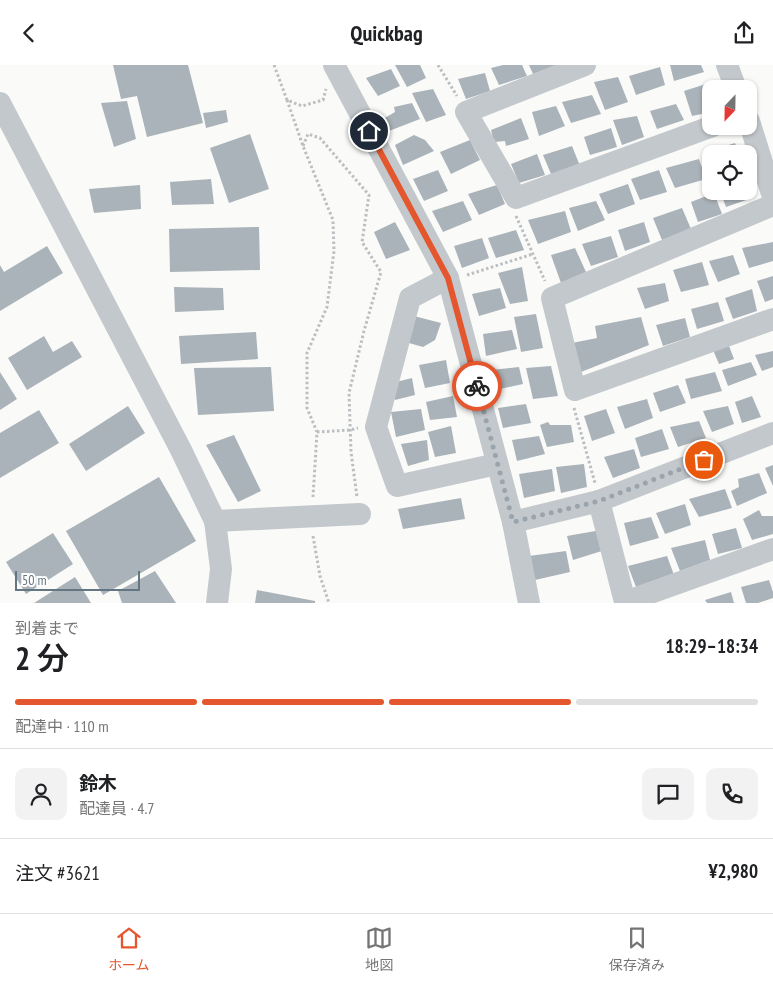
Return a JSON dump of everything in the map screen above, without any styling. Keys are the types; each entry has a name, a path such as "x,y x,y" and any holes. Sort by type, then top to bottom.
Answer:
{"street":[{"path":"585,65 466,112 516,198 702,130"},
{"path":"727,65 733,80"},
{"path":"331,74 458,277 497,464 513,522 529,603"},
{"path":"0,103 181,450 215,521 221,569 218,603"},
{"path":"753,135 773,197"},
{"path":"773,205 552,298 575,391 773,319"},
{"path":"458,277 410,299 376,427 397,486 497,464"},
{"path":"513,522 599,501 773,433"},
{"path":"599,501 625,602 773,549"},
{"path":"215,521 360,514"}],"path":[{"path":"274,65 332,220 334,251 327,307 307,353 307,408 317,432 312,526 320,576 329,603"},
{"path":"438,65 466,112"},
{"path":"287,100 302,106 323,100 331,74"},
{"path":"303,146 308,135 320,138 370,195 362,242 381,272 349,393 351,452 360,514"},
{"path":"516,198 513,210 552,298"},
{"path":"458,277 533,254"},
{"path":"575,391 572,403 599,501"},
{"path":"317,432 350,430 378,422"}],"building":[{"path":"113,65 188,65 203,123 147,137 137,96 121,99"},
{"path":"395,65 420,65 426,78 407,87"},
{"path":"503,65 522,65 527,76 499,85 491,68"},
{"path":"529,65 559,65 533,74"},
{"path":"670,65 701,65 704,72 674,81"},
{"path":"660,67 665,85 636,95 629,76"},
{"path":"391,69 400,86 378,96 366,78"},
{"path":"485,73 490,91 466,99 458,79"},
{"path":"618,77 628,102 605,110 594,82"},
{"path":"702,85 702,114 692,116 684,91"},
{"path":"433,89 446,115 426,122 412,93"},
{"path":"592,95 601,114 571,123 562,102"},
{"path":"127,101 136,139 114,147 101,103"},
{"path":"412,103 420,119 389,131 383,119 395,112 394,107"},
{"path":"676,104 684,120 657,129 650,111"},
{"path":"556,106 565,126 539,136 532,112"},
{"path":"226,110 228,122 206,128 203,113"},
{"path":"637,116 644,137 622,145 613,120"},
{"path":"521,118 529,139 506,146 505,141 494,142 491,130"},
{"path":"611,128 617,147 590,155 584,137"},
{"path":"250,134 269,189 229,203 210,148"},
{"path":"414,135 425,140 434,151 403,165 395,145"},
{"path":"470,140 480,160 451,174 440,152"},
{"path":"572,146 580,166 551,174 543,155"},
{"path":"537,154 545,175 519,183 511,164"},
{"path":"699,159 702,168 702,180 675,188 666,168"},
{"path":"438,170 448,191 424,201 413,179"},
{"path":"659,170 667,192 640,200 631,179"},
{"path":"211,179 214,204 172,205 170,182"},
{"path":"628,184 635,204 608,214 599,194"},
{"path":"140,185 141,209 94,213 89,189"},
{"path":"497,185 505,204 479,215 468,194"},
{"path":"702,198 702,200 717,200 722,214 698,222 691,202"},
{"path":"723,200 746,200 726,207"},
{"path":"463,201 472,220 443,232 432,211"},
{"path":"596,201 605,220 578,231 569,208"},
{"path":"682,208 691,229 662,240 653,218"},
{"path":"565,211 571,232 538,244 528,220"},
{"path":"395,222 410,250 386,259 374,232"},
{"path":"644,222 650,242 625,251 618,230"},
{"path":"259,227 260,270 170,272 169,229"},
{"path":"516,230 524,250 496,258 488,238"},
{"path":"611,236 618,257 591,266 582,244"},
{"path":"482,238 489,258 462,268 454,246"},
{"path":"773,242 773,261 749,268 742,248"},
{"path":"47,246 63,273 0,311 0,265 4,272"},
{"path":"575,248 586,272 561,283 551,255"},
{"path":"733,255 740,274 718,282 709,261"},
{"path":"702,262 709,285 681,292 673,270"},
{"path":"522,267 528,301 510,304 498,273"},
{"path":"773,276 773,299 765,302 757,281"},
{"path":"665,283 669,301 645,309 637,288"},
{"path":"174,287 223,288 224,310 175,312"},
{"path":"500,288 506,308 479,316 472,294"},
{"path":"752,289 757,311 733,319 725,298"},
{"path":"718,302 724,321 697,329 691,309"},
{"path":"536,314 543,348 521,352 514,317"},
{"path":"410,315 441,323 435,340 423,347 402,341"},
{"path":"641,317 649,345 581,372 572,343 597,338 595,326"},
{"path":"685,318 690,337 663,346 656,325"},
{"path":"512,330 517,349 486,356 483,334"},
{"path":"256,332 258,359 181,364 179,336"},
{"path":"44,336 53,352 72,341 82,357 27,390 8,358"},
{"path":"729,346 734,359 719,364 713,350"},
{"path":"773,351 773,367 762,371 755,355"},
{"path":"446,360 450,383 425,388 419,365"},
{"path":"751,362 757,375 728,386 722,370"},
{"path":"551,366 558,396 533,399 526,368"},
{"path":"271,367 274,411 198,415 194,368"},
{"path":"519,367 523,384 495,390 491,370"},
{"path":"0,372 17,399 0,410"},
{"path":"715,372 722,391 691,399 685,379"},
{"path":"412,378 415,395 395,400 392,383"},
{"path":"678,385 686,403 660,412 653,393"},
{"path":"453,396 457,417 430,420 426,402"},
{"path":"752,396 761,417 742,423 735,402"},
{"path":"647,399 653,418 625,429 617,407"},
{"path":"526,404 531,423 503,428 498,408"},
{"path":"128,406 145,433 86,471 69,444"},
{"path":"728,406 734,424 712,432 703,411"},
{"path":"421,409 425,430 396,437 391,412"},
{"path":"606,409 615,433 592,441 584,416"},
{"path":"39,410 59,443 0,478 0,433"},
{"path":"699,421 706,438 678,447 670,427"},
{"path":"548,422 550,425 571,425 574,442 547,447 540,425"},
{"path":"451,426 456,453 435,457 428,432"},
{"path":"662,429 669,449 641,457 635,438"},
{"path":"234,435 261,491 238,502 206,445"},
{"path":"539,436 545,454 517,461 512,440"},
{"path":"427,440 429,460 408,466 401,444"},
{"path":"634,449 640,468 613,478 604,457"},
{"path":"584,464 587,487 561,493 556,467"},
{"path":"773,465 773,486 765,468"},
{"path":"552,469 555,491 524,498 519,474"},
{"path":"759,473 767,493 737,506 731,491 739,487 738,479"},
{"path":"159,477 196,541 103,595 66,531"},
{"path":"725,489 732,508 699,517 689,499"},
{"path":"461,498 465,519 403,529 398,509"},
{"path":"685,504 691,525 665,534 656,513"},
{"path":"759,510 762,516 773,516 773,534 752,540 743,519"},
{"path":"651,517 659,538 630,546 624,523"},
{"path":"736,528 742,548 718,554 712,534"},
{"path":"601,530 605,550 573,560 567,536"},
{"path":"53,533 73,564 26,594 6,562"},
{"path":"705,540 710,560 680,571 671,548"},
{"path":"566,551 570,572 535,580 529,556"},
{"path":"667,556 674,575 636,587 628,566"},
{"path":"155,571 176,603 122,603 118,591"},
{"path":"75,577 91,603 34,603"},
{"path":"769,580 773,598 758,603 746,603 741,587"},
{"path":"257,590 315,601 315,603 255,603"},
{"path":"731,592 734,603 707,603 705,600"}],"way so far":[{"path":"477,386 513,522 599,501 704,460"}],"route":[{"path":"369,131 448,278 477,386"}]}
